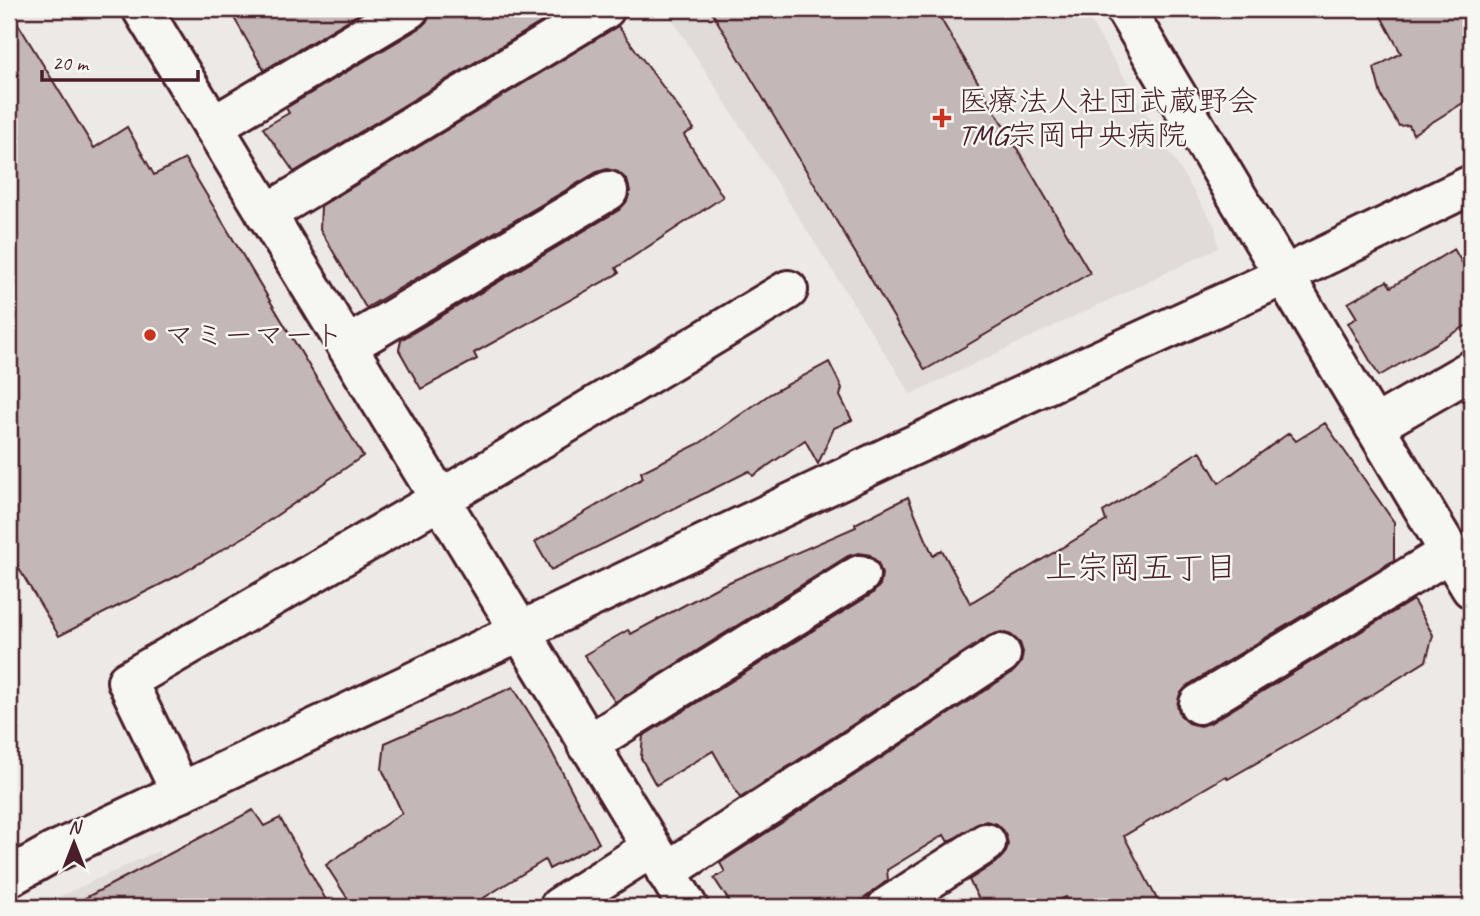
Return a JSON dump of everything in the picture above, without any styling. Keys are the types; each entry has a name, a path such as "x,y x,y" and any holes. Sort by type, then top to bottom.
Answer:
{"street":[{"path":"142,9 587,745 688,907"},
{"path":"213,126 409,9"},
{"path":"266,215 605,9"},
{"path":"1125,9 1464,573 1199,704"},
{"path":"9,877 52,853 520,633 1286,277 1471,185"},
{"path":"347,346 608,191"},
{"path":"181,793 127,681 439,500 788,290"},
{"path":"1374,426 1471,370"},
{"path":"587,745 859,575"},
{"path":"559,907 659,860 1001,654"},
{"path":"887,907 986,842"}],"shaded area":[{"name":"医療法人社団武蔵野会 TMG宗岡中央病院","path":"666,9 1083,9 1215,227 1218,248 911,394"},
{"path":"158,851 190,907 37,907"}],"building":[{"name":"マミーマート","path":"9,9 94,148 127,127 154,175 185,159 363,456 251,533 179,575 59,636 9,552"},
{"path":"229,9 367,9 264,70"},
{"path":"431,9 563,9 294,172 263,128 289,113 286,108 420,28 428,20"},
{"path":"710,9 935,9 1090,273 925,370"},
{"path":"1377,9 1471,9 1471,98 1413,134 1409,125 1399,126 1381,95 1374,68 1401,53"},
{"path":"618,26 694,129 684,135 723,197 616,268 619,273 474,353 477,359 421,389 399,350 401,340 619,210 627,201 630,191 627,180 618,172 607,169 597,172 366,308 320,229 321,206"},
{"path":"1454,249 1471,278 1471,323 1379,376 1348,323 1357,318 1348,303 1387,281 1391,287"},
{"path":"829,362 842,388 840,396 852,420 834,428 818,464 805,440 753,476 749,471 551,570 535,542 643,478 641,472 700,443 770,394"},
{"path":"1325,423 1394,522 1394,560 1188,685 1180,694 1177,705 1180,715 1189,723 1200,726 1210,723 1413,600 1433,635 1426,661 1330,721 1228,779 1226,776 1124,836 1161,907 1074,907 1066,897 1043,907 983,907 969,880 998,861 1006,852 1008,843 1004,831 997,824 986,821 948,842 944,835 887,870 888,880 853,907 733,907 714,878 725,872 720,863 1013,672 1021,663 1023,652 1020,643 1011,635 1001,632 989,636 740,798 713,751 656,785 641,758 643,736 872,594 880,585 882,574 878,563 870,555 859,553 848,556 615,702 584,655 628,630 631,634 720,586 856,527 855,524 908,497 933,556 942,550 970,603 1106,521 1103,512 1200,451 1219,483 1289,433 1296,441"},
{"path":"513,687 543,735 599,843 549,869 545,860 469,907 353,907 326,865 402,813 382,769 385,743"},
{"path":"253,810 264,826 280,818 330,907 68,907"}],"place":[{"name":"医療法人社団武蔵野会 TMG宗岡中央病院","path":"942,118"},
{"name":"マミーマート","path":"150,335"}],"district":[{"name":"上宗岡五丁目","path":"1141,567"}]}
